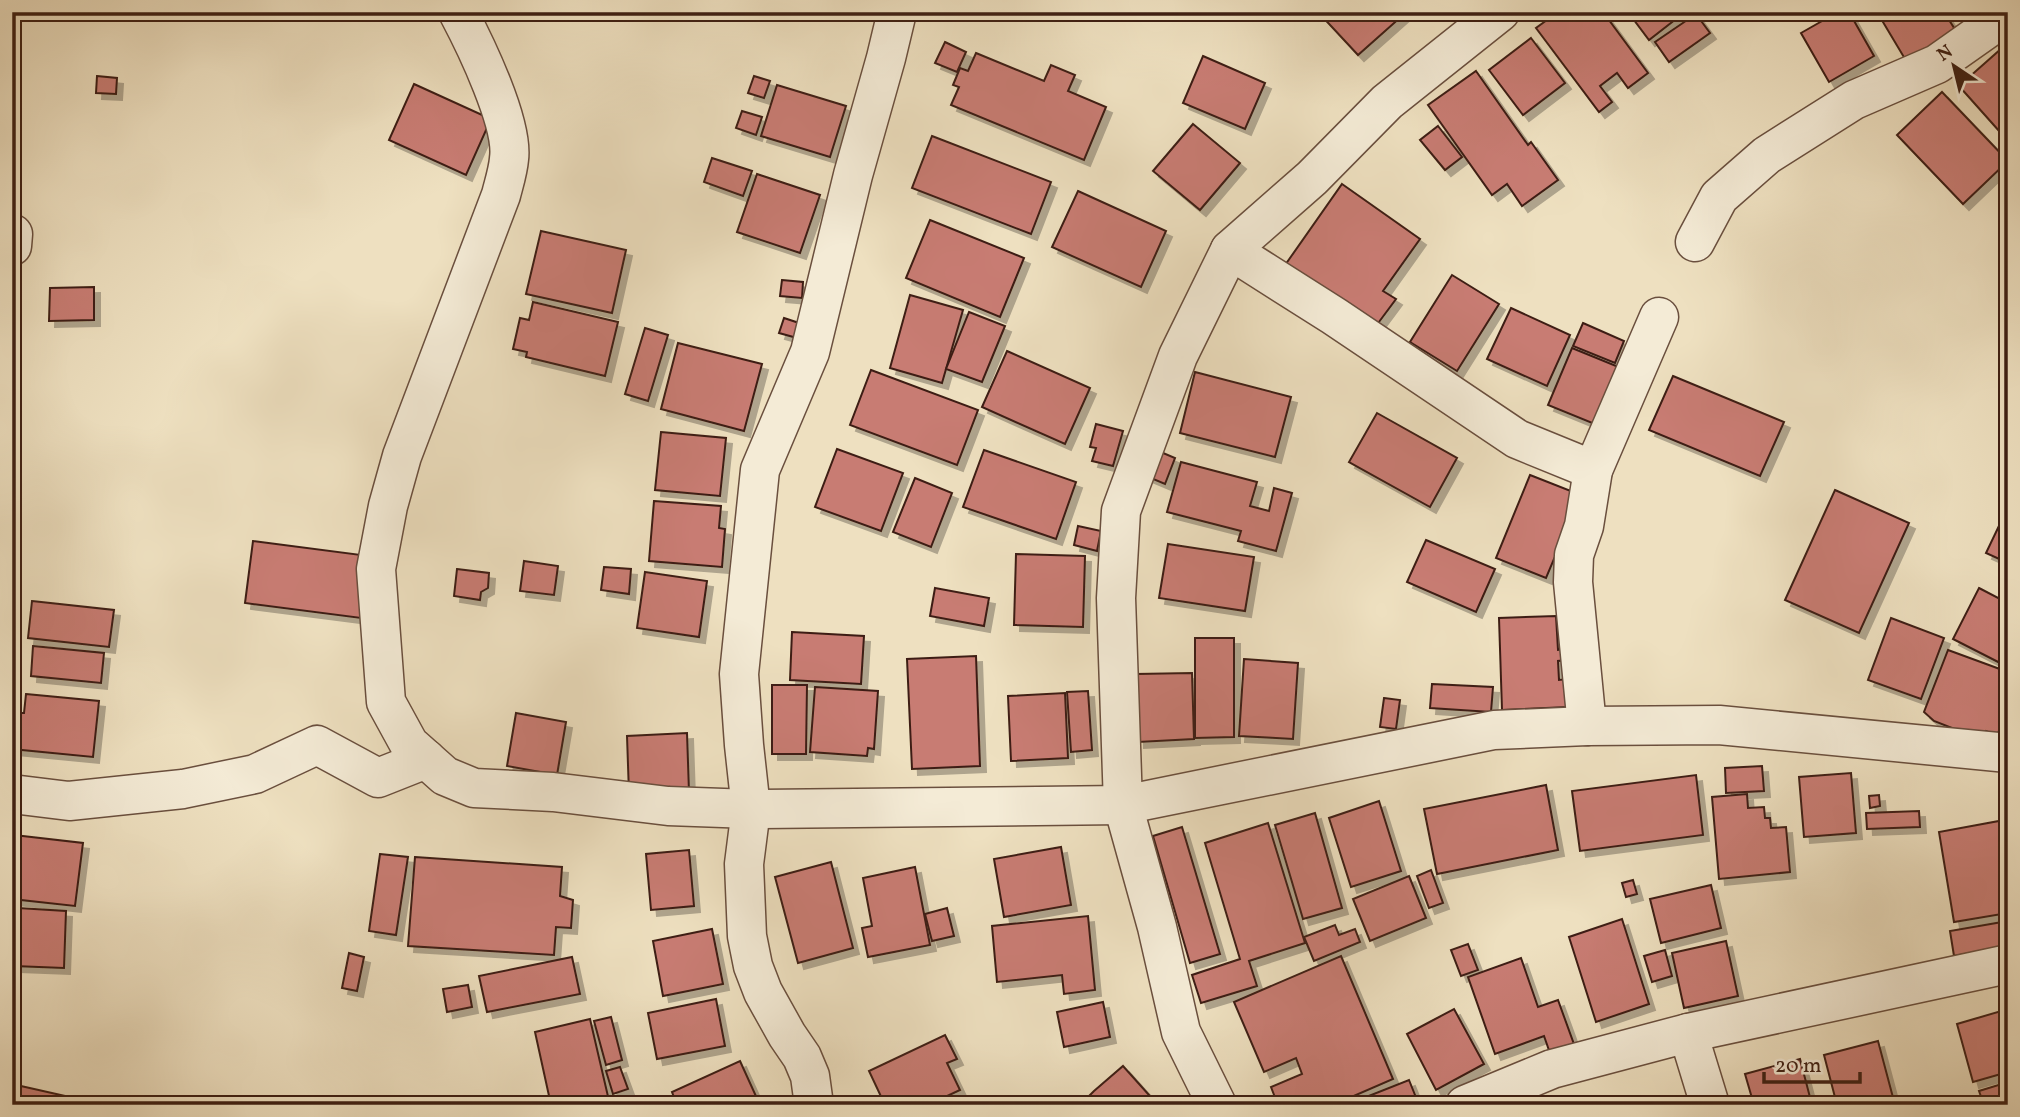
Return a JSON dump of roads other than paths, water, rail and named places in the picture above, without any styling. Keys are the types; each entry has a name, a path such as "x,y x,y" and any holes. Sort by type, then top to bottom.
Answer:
{"street":[{"path":"458,12 503,115 510,156 501,195 402,456 387,506 376,569 386,702 409,744 445,776 474,788 553,792 668,806 751,809 1123,805 1494,730 1718,725 2008,753"},
{"path":"814,1105 810,1076 803,1057 763,992 753,966 747,936 744,864 751,809 739,674 760,470 810,352 853,175 897,12"},
{"path":"1217,1105 1181,1032 1157,927 1123,805 1116,598 1121,511 1178,356 1230,250 1312,178 1387,103 1500,12"},
{"path":"1695,242 1719,197 1767,155 1854,100 1937,64 2008,14"},
{"path":"12,246 13,234"},
{"path":"1230,250 1517,439 1593,470"},
{"path":"1587,726 1573,582 1574,555 1584,526 1593,470 1659,317"},
{"path":"12,794 69,802 183,789 256,774 317,745 379,778 426,759"},
{"path":"1465,1105 1520,1093 1552,1069 1688,1033 2008,964"},
{"path":"1688,1033 1710,1105"}]}
